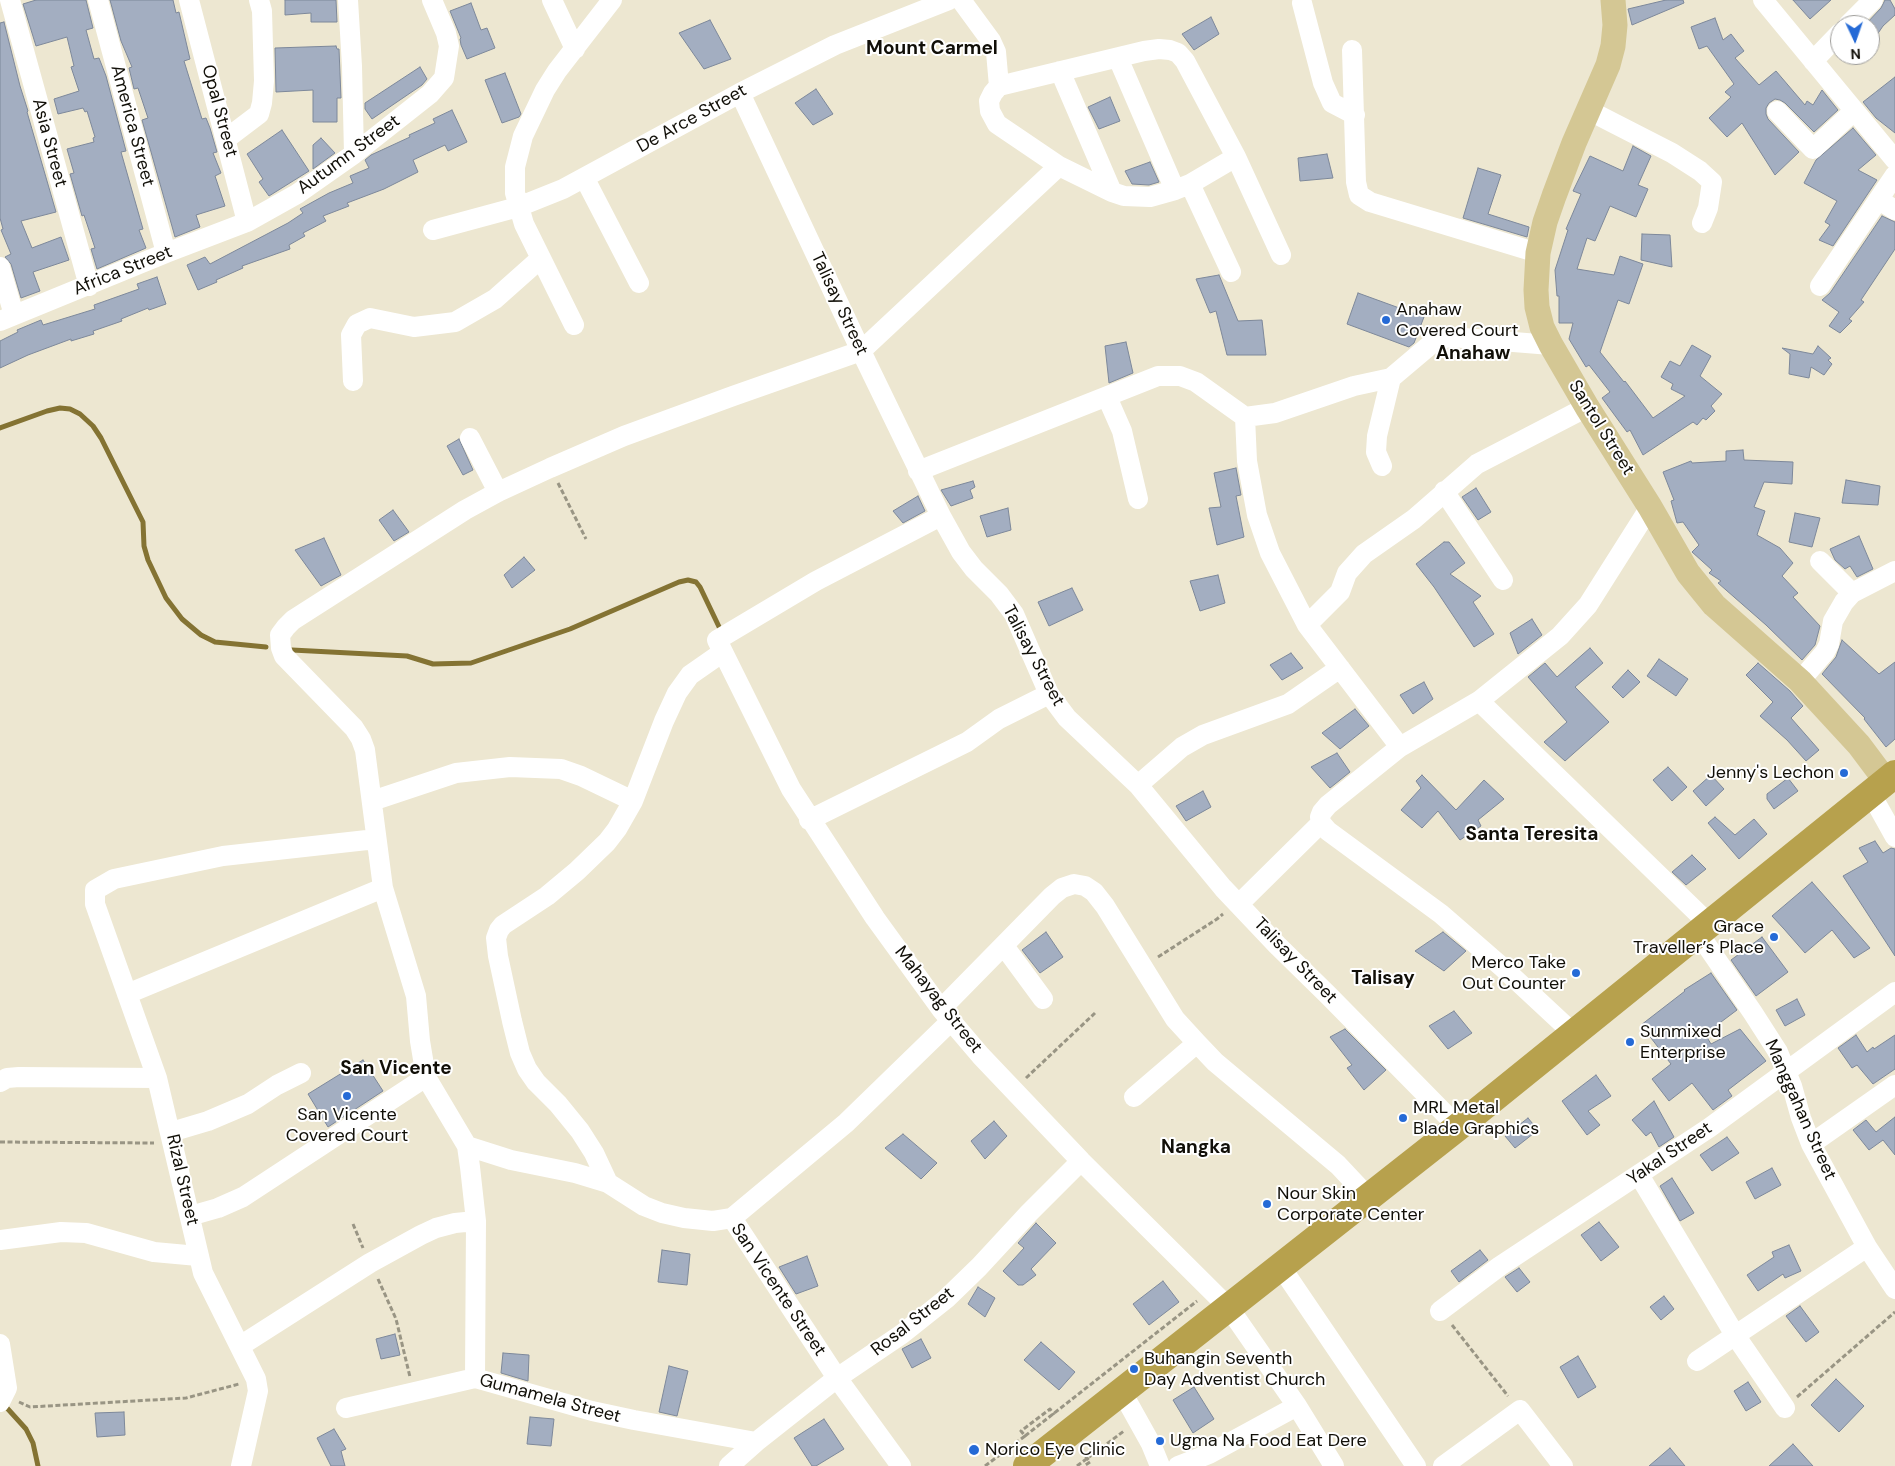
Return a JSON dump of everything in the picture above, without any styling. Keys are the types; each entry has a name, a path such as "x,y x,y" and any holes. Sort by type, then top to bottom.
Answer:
{"highway":[{"path":"1027,1466 1122,1392 1220,1299 1281,1267 1705,929 1884,783"}],"main road":[{"name":"Santol Street","path":"1613,0 1615,24 1613,46 1608,65 1554,196 1545,222 1538,253 1536,290 1537,307 1542,327 1587,407 1650,507 1688,573 1714,606 1800,681 1859,746 1884,783"}],"street":[{"name":"Asia Street","path":"10,0 89,286"},
{"name":"America Street","path":"98,0 166,253"},
{"name":"Opal Street","path":"189,0 247,222"},
{"path":"226,139 259,114 262,103 264,81 262,11 259,0"},
{"path":"348,0 354,154"},
{"name":"Autumn Street","path":"247,222 297,194 354,154 430,94 444,78 448,46 446,32 432,0"},
{"path":"552,0 576,49"},
{"path":"574,325 540,259 518,207 515,193 515,167 523,136 545,90 557,71 576,49 612,0"},
{"name":"De Arce Street","path":"433,230 544,198 584,179 740,93 849,39 949,0"},
{"path":"961,0 991,40 996,52 999,86"},
{"path":"1763,0 1895,160"},
{"path":"1858,15 1873,0"},
{"path":"1302,3 1323,84 1332,102 1355,115"},
{"path":"1813,61 1830,44"},
{"path":"1236,157 1182,187 1150,197 1124,196 1059,166 997,124 990,111 989,101 993,92 999,86 1159,49 1178,53 1185,61 1236,157 1281,255"},
{"path":"1352,50 1356,182 1359,195 1366,200 1538,253"},
{"path":"1118,58 1182,187 1231,272"},
{"path":"1060,72 1112,192"},
{"name":"Talisay Street","path":"740,93 918,471 961,552 974,570 999,594 1014,614 1049,694 1067,718 1138,785 1223,888 1458,1127"},
{"path":"1588,110 1672,153 1700,171 1712,182 1708,208 1702,223"},
{"path":"1777,111 1812,149 1854,111"},
{"path":"475,1378 476,1221 466,1146 426,1077 420,1041 416,996 382,888 368,767 362,739 354,728 284,656 280,635 293,620 466,510 498,492 624,436 861,351 1059,166"},
{"path":"1820,286 1887,205 1895,175"},
{"path":"584,179 639,283"},
{"name":"Africa Street","path":"7,318 247,222"},
{"path":"353,381 351,335 357,324 370,318 414,327 455,322 495,299 540,259"},
{"path":"0,267 7,318"},
{"path":"918,471 1158,376 1180,376 1196,382 1245,417 1275,414 1354,386 1391,378 1436,340 1451,336 1551,345"},
{"path":"1382,466 1376,452 1377,436 1391,378"},
{"path":"1107,397 1122,431 1138,499"},
{"path":"1307,625 1340,592 1347,573 1364,554 1414,519 1477,464 1587,407"},
{"path":"1245,417 1247,461 1257,515 1270,553 1307,625 1400,747"},
{"path":"470,438 498,492"},
{"path":"1444,491 1503,580"},
{"path":"1573,1033 1441,914 1328,831 1321,823 1320,814 1328,805 1400,747 1479,701 1538,655 1576,620 1606,579 1650,507"},
{"path":"608,1183 594,1153 580,1131 558,1104 536,1082 527,1069 520,1053 498,956 496,938 498,930 577,871 618,829 633,801 676,693 690,675 720,646 816,581 942,516"},
{"path":"1820,561 1852,593"},
{"path":"1800,681 1825,652 1829,644 1836,613 1852,593 1895,571"},
{"name":"Mahayag Street","path":"720,646 790,789 875,918 946,1015 1013,1090 1081,1161 1220,1299 1297,1406 1334,1466"},
{"path":"1138,785 1182,747 1203,734 1288,704 1340,668"},
{"path":"809,820 967,742 999,720 1049,694"},
{"name":"Manggahan Street","path":"1479,701 1705,929 1787,1071 1811,1144 1867,1247 1895,1289"},
{"path":"372,801 456,773 510,767 561,769 581,776 633,801"},
{"path":"1884,783 1895,837"},
{"path":"1238,903 1321,823"},
{"name":"Rizal Street","path":"241,1466 258,1391 256,1379 203,1273 157,1078 95,904 95,890 114,879 223,856 376,839"},
{"path":"732,1218 846,1123 946,1015 1004,946 1052,896 1062,888 1074,884 1084,886 1094,892 1175,1019 1197,1043 1215,1062 1332,1160 1369,1198"},
{"path":"127,994 382,888"},
{"path":"1004,946 1043,999"},
{"name":"Yakal Street","path":"1440,1310 1500,1266 1709,1128 1895,992"},
{"path":"1134,1097 1197,1043"},
{"path":"172,1137 248,1104 276,1084 301,1073"},
{"path":"0,1082 7,1078 19,1077 157,1078"},
{"path":"190,1216 218,1208 242,1197 426,1077"},
{"path":"1811,1144 1895,1085"},
{"name":"San Vicente Street","path":"466,1146 511,1160 575,1173 608,1183 644,1206 662,1213 684,1218 713,1221 732,1218 837,1378 901,1466"},
{"name":"Rosal Street","path":"729,1466 756,1442 837,1378 902,1334 946,1299 979,1267 1029,1212 1081,1161"},
{"path":"1639,1175 1735,1335 1784,1408"},
{"path":"240,1346 370,1263 436,1228 476,1221"},
{"path":"0,1240 61,1232 86,1233 154,1252 198,1256"},
{"path":"1697,1361 1867,1247"},
{"path":"1281,1267 1416,1466"},
{"path":"0,1344 4,1395"},
{"name":"Gumamela Street","path":"346,1408 475,1378 592,1411 756,1442"},
{"path":"1122,1392 1151,1444 1160,1466"},
{"path":"1178,1466 1216,1450 1297,1406"},
{"path":"1443,1466 1520,1410 1563,1466"}],"path":[{"path":"550,468 586,538"},
{"path":"1143,967 1166,950 1217,919 1238,903"},
{"path":"1013,1090 1095,1013"},
{"path":"0,1142 79,1143 172,1137"},
{"path":"353,1224 396,1319 414,1392"},
{"path":"985,1466 1220,1299"},
{"path":"1440,1310 1520,1410"},
{"path":"1784,1408 1895,1312"},
{"path":"4,1395 30,1407 186,1398 256,1379"},
{"path":"1025,1436 1021,1431 1050,1409"},
{"path":"1077,1466 1139,1421"},
{"path":"1084,1466 1090,1462"}],"building":[{"path":"36,0 86,0 93,28 86,30 94,59 99,58 106,76 126,151 121,152 143,229 139,230 146,248 97,269 91,249 95,248 84,215 82,216 70,174 74,173 67,149 94,142 93,138 95,137 87,111 85,112 83,108 58,114 54,99 79,91 71,67 74,66 67,37 36,46 23,4"},
{"path":"110,0 173,0 176,13 179,12 190,59 184,61 202,119 206,118 217,152 213,153 221,173 215,176 225,206 196,215 200,227 175,237 142,120 148,118 138,88 134,89 129,68 132,67 121,41"},
{"path":"285,0 336,0 337,22 311,22 311,13 285,15"},
{"path":"1666,0 1683,0 1684,3 1632,25 1628,9"},
{"path":"1793,0 1831,0 1810,19"},
{"path":"1885,0 1890,0 1895,9 1895,15 1880,30 1880,15 1874,15"},
{"path":"471,3 481,30 487,28 495,48 467,59 450,11"},
{"path":"1211,17 1219,34 1194,50 1182,34"},
{"path":"1715,18 1723,40 1731,34 1744,51 1735,58 1759,85 1776,71 1805,105 1807,101 1813,105 1822,90 1838,110 1814,132 1785,103 1775,99 1769,103 1766,108 1768,119 1799,152 1775,175 1742,123 1727,137 1709,118 1731,97 1725,92 1734,84 1707,46 1699,49 1691,27"},
{"path":"710,20 731,59 704,69 679,33"},
{"path":"4,22 27,112 56,212 21,221 32,248 61,237 69,260 33,272 40,291 21,298 11,264 5,257 11,254 1,230 3,229 0,218 0,23"},
{"path":"336,46 339,49 341,98 337,98 337,122 313,122 313,90 276,92 275,48"},
{"path":"420,67 427,79 422,85 372,119 365,109 365,103"},
{"path":"505,73 521,114 519,117 502,123 485,80"},
{"path":"1895,77 1895,133 1876,118 1863,102"},
{"path":"816,89 833,114 813,125 795,103"},
{"path":"1110,97 1120,121 1099,129 1088,107"},
{"path":"452,110 467,142 448,151 445,145 413,160 418,172 384,189 347,203 349,206 323,216 326,221 303,233 305,236 289,245 290,249 242,266 243,268 198,290 187,265 205,257 210,264 288,223 303,213 300,209 329,193 353,183 350,176 369,168 365,160 371,155 410,137 409,135 435,123 433,119"},
{"path":"1853,128 1876,155 1858,170 1877,180 1833,246 1819,240 1830,225 1825,222 1837,201 1804,183 1816,160"},
{"path":"282,130 309,171 269,196 259,182 263,179 247,154"},
{"path":"321,138 335,153 313,169 313,145"},
{"path":"1633,146 1651,156 1638,185 1648,189 1636,217 1610,206 1595,241 1587,238 1577,269 1614,275 1620,256 1643,264 1629,304 1618,300 1600,352 1653,418 1685,396 1671,389 1673,384 1661,377 1670,361 1680,366 1692,345 1711,356 1700,376 1722,394 1711,406 1715,411 1706,420 1703,418 1697,425 1693,422 1643,455 1630,430 1627,432 1602,398 1610,392 1589,365 1586,367 1569,339 1573,323 1559,323 1559,296 1557,296 1555,270 1568,230 1566,229 1581,194 1573,191 1590,156 1623,171"},
{"path":"1327,154 1333,178 1300,181 1298,158"},
{"path":"1150,162 1159,182 1149,185 1132,184 1125,171"},
{"path":"1478,168 1501,175 1488,214 1529,227 1527,237 1463,218"},
{"path":"1882,216 1895,222 1895,249 1861,300 1864,302 1849,319 1852,321 1840,333 1829,326 1839,312 1822,300 1830,293"},
{"path":"1642,234 1670,235 1672,267 1641,260"},
{"path":"1219,275 1238,321 1262,320 1266,355 1227,355 1216,311 1210,313 1196,279"},
{"path":"157,277 166,304 149,310 148,308 121,319 122,321 93,331 94,334 71,341 71,339 0,368 0,341 18,332 17,330 41,320 43,325 95,309 94,305 139,289 137,284"},
{"name":"Anahaw Covered Court","path":"1358,293 1424,317 1414,343 1409,347 1347,324"},
{"path":"1126,342 1133,373 1109,383 1105,346"},
{"path":"1818,346 1831,358 1828,360 1832,364 1824,375 1811,367 1809,378 1789,374 1790,354 1782,348 1813,354"},
{"path":"459,439 473,470 463,475 447,446"},
{"path":"1743,450 1744,460 1793,462 1792,484 1764,482 1754,507 1765,511 1757,535 1780,548 1793,563 1782,576 1798,593 1793,597 1820,626 1815,645 1802,660 1718,583 1721,581 1709,573 1712,570 1692,552 1699,545 1683,522 1677,523 1671,501 1674,500 1663,472 1691,461 1692,463 1726,461 1726,451"},
{"path":"1236,468 1241,495 1236,496 1244,537 1217,545 1209,508 1221,507 1214,473"},
{"path":"1846,480 1880,486 1878,505 1842,503"},
{"path":"973,481 975,487 970,490 973,498 951,506 941,490"},
{"path":"1476,488 1491,512 1478,520 1462,497"},
{"path":"918,496 925,511 903,523 893,511"},
{"path":"1008,508 1011,530 987,537 980,516"},
{"path":"393,510 409,532 394,541 379,520"},
{"path":"1795,513 1820,518 1812,547 1789,542"},
{"path":"1859,536 1873,569 1857,577 1850,566 1845,569 1835,560 1830,549"},
{"path":"324,538 341,575 321,586 295,550"},
{"path":"1444,542 1449,542 1465,563 1450,574 1481,596 1473,602 1494,634 1474,647 1434,587 1416,564"},
{"path":"524,557 535,570 512,588 504,575"},
{"path":"1218,575 1225,603 1200,611 1190,581"},
{"path":"1072,588 1083,610 1049,626 1038,602"},
{"path":"1532,619 1542,635 1518,654 1510,633"},
{"path":"1842,640 1879,674 1895,662 1895,739 1886,747 1865,718 1822,674 1836,657"},
{"path":"1590,648 1603,663 1575,687 1609,722 1565,761 1544,742 1567,722 1528,677 1545,663 1557,677"},
{"path":"1291,653 1303,668 1282,680 1270,665"},
{"path":"1659,659 1688,679 1676,696 1647,676"},
{"path":"1758,663 1790,691 1803,706 1791,718 1819,750 1806,761 1787,740 1760,716 1773,702 1746,675"},
{"path":"1628,670 1640,682 1623,698 1612,687"},
{"path":"1424,682 1433,699 1413,714 1400,695"},
{"path":"1355,709 1369,726 1340,749 1322,733"},
{"path":"1337,753 1350,772 1330,788 1311,767"},
{"path":"1668,767 1687,787 1672,801 1653,780"},
{"path":"1422,775 1456,810 1484,780 1504,799 1478,820 1481,826 1460,840 1438,811 1422,828 1401,810 1421,788 1416,781"},
{"path":"1711,775 1724,789 1706,806 1693,791"},
{"path":"1788,778 1798,791 1774,809 1767,799 1767,794"},
{"path":"1203,791 1211,807 1186,821 1176,806"},
{"path":"1715,817 1735,835 1754,819 1767,834 1739,859 1708,823"},
{"path":"1875,841 1883,853 1891,848 1895,849 1895,956 1843,876 1868,862 1859,848"},
{"path":"1692,855 1706,869 1686,885 1672,872"},
{"path":"1812,882 1870,948 1854,958 1832,930 1805,953 1772,916"},
{"path":"1046,932 1063,957 1040,973 1022,950"},
{"path":"1443,932 1466,951 1444,971 1415,951"},
{"path":"1762,937 1788,972 1756,996 1731,960"},
{"path":"1711,973 1737,1010 1705,1034 1711,1044 1740,1029 1766,1061 1728,1090 1732,1096 1713,1110 1692,1083 1669,1101 1652,1079 1671,1064 1641,1025 1684,990"},
{"path":"1797,999 1805,1015 1785,1026 1776,1010"},
{"path":"1454,1011 1472,1033 1448,1049 1429,1026"},
{"path":"1345,1029 1386,1070 1364,1090 1347,1068 1352,1065 1330,1037"},
{"path":"1856,1035 1867,1052 1895,1035 1895,1069 1873,1084 1857,1065 1852,1068 1838,1048"},
{"name":"San Vicente Covered Court","path":"363,1060 383,1091 328,1127 308,1094"},
{"path":"1596,1075 1611,1096 1588,1111 1600,1125 1587,1135 1562,1101"},
{"path":"1654,1101 1674,1137 1659,1147 1651,1132 1646,1136 1632,1120"},
{"path":"1895,1117 1895,1155 1883,1140 1869,1150 1853,1130 1866,1120 1876,1132"},
{"path":"1528,1118 1538,1130 1515,1148 1505,1136"},
{"path":"994,1121 1007,1136 985,1159 971,1141"},
{"path":"903,1134 937,1163 921,1179 885,1148"},
{"path":"1727,1137 1739,1153 1712,1171 1700,1155"},
{"path":"1772,1168 1781,1185 1755,1199 1746,1182"},
{"path":"1672,1178 1694,1213 1680,1221 1660,1186"},
{"path":"1599,1222 1619,1247 1601,1261 1581,1235"},
{"path":"1036,1223 1056,1243 1031,1269 1036,1275 1023,1285 1018,1285 1003,1271 1024,1248 1018,1243"},
{"path":"1789,1245 1801,1271 1785,1278 1783,1274 1758,1291 1747,1275 1774,1257 1772,1252"},
{"path":"662,1250 690,1254 687,1285 658,1282"},
{"path":"1480,1250 1488,1260 1459,1282 1451,1271"},
{"path":"807,1256 818,1286 796,1294 779,1267"},
{"path":"1519,1268 1530,1282 1517,1292 1505,1277"},
{"path":"1163,1281 1179,1302 1149,1325 1133,1304"},
{"path":"978,1287 995,1298 985,1317 968,1304"},
{"path":"1664,1296 1674,1309 1661,1320 1650,1307"},
{"path":"1800,1306 1819,1332 1806,1342 1786,1316"},
{"path":"395,1334 400,1355 381,1359 376,1339"},
{"path":"921,1339 931,1358 912,1368 902,1349"},
{"path":"1041,1342 1075,1372 1059,1390 1024,1360"},
{"path":"503,1353 529,1355 528,1381 501,1373"},
{"path":"1578,1356 1596,1387 1578,1398 1560,1367"},
{"path":"669,1366 688,1371 677,1416 659,1412"},
{"path":"1836,1379 1864,1406 1839,1432 1811,1405"},
{"path":"1748,1382 1761,1402 1746,1411 1734,1391"},
{"path":"1194,1387 1214,1419 1193,1433 1173,1400"},
{"path":"124,1412 125,1435 97,1437 95,1413"},
{"path":"530,1417 554,1419 551,1446 527,1444"},
{"path":"824,1419 844,1449 816,1466 812,1466 794,1438"},
{"path":"334,1429 346,1449 341,1451 345,1466 331,1466 317,1438"},
{"path":"1793,1444 1813,1466 1769,1466"},
{"path":"1670,1448 1685,1466 1649,1466"}],"waterway":[{"path":"0,428 60,408 70,409 80,414 93,426 101,438 143,522 144,546 148,560 166,598 182,619 201,635 215,642 266,647"},
{"path":"292,650 407,656 433,664 471,663 570,629 679,582 688,580 696,582 700,587 722,633"},
{"path":"7,1408 26,1429 33,1443 38,1466"}],"place":[{"name":"Anahaw Covered Court","path":"1386,320"},
{"name":"Jenny's Lechon","path":"1844,773"},
{"name":"Grace Traveller’s Place","path":"1774,937"},
{"name":"Merco Take Out Counter","path":"1576,973"},
{"name":"Sunmixed Enterprise","path":"1630,1042"},
{"name":"San Vicente Covered Court","path":"347,1096"},
{"name":"MRL Metal Blade Graphics","path":"1403,1118"},
{"name":"Nour Skin Corporate Center","path":"1267,1204"},
{"name":"Buhangin Seventh Day Adventist Church","path":"1134,1369"},
{"name":"Ugma Na Food Eat Dere","path":"1160,1441"},
{"name":"Norico Eye Clinic","path":"974,1450"}],"district":[{"name":"Mount Carmel","path":"932,49"},
{"name":"Anahaw","path":"1473,354"},
{"name":"Santa Teresita","path":"1532,835"},
{"name":"Talisay","path":"1383,979"},
{"name":"San Vicente","path":"396,1069"},
{"name":"Nangka","path":"1196,1148"}]}
